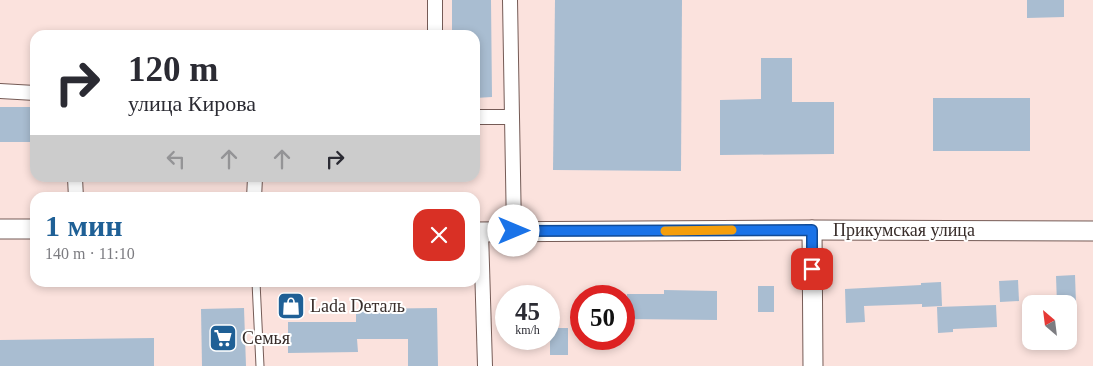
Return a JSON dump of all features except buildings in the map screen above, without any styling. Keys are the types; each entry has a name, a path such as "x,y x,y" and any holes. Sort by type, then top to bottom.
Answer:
{"main road":[{"path":"0,229 30,229"},
{"path":"812,230 813,366"},
{"name":"Прикумская улица","path":"480,232 1093,231"}],"street":[{"path":"435,0 435,30"},
{"path":"510,0 514,231"},
{"path":"0,91 30,93"},
{"path":"480,117 512,117"},
{"path":"480,270 485,366"}],"lane":[{"path":"256,287 260,366"}],"slow traffic":[{"path":"665,231 732,230"}],"place":[{"name":"Lada Dеталь","path":"291,306"},
{"name":"Семья","path":"223,338"}],"route":[{"path":"514,231 812,230 812,269"}]}
